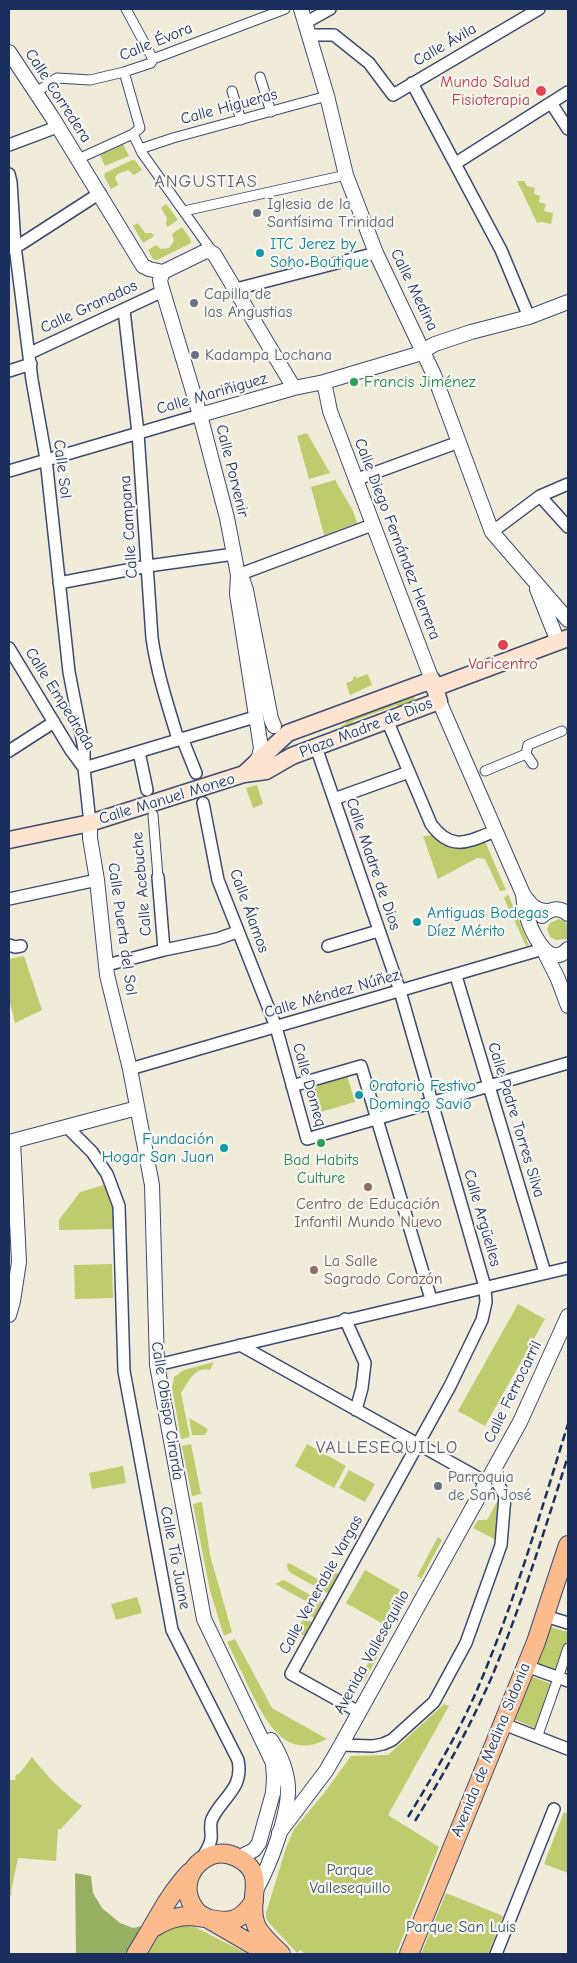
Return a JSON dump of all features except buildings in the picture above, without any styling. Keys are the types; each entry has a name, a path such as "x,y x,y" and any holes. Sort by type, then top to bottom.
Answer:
{"main road":[{"name":"Plaza Madre de Dios","path":"435,689 387,720 292,756 284,752 281,745 282,732 435,689 565,640"},
{"path":"248,771 264,746 282,732"},
{"name":"Calle Manuel Moneo","path":"9,840 90,823 248,771 266,771 292,756"},
{"name":"Avenida de Medina Sidonia","path":"409,1954 501,1723 526,1666 545,1616 568,1545"},
{"path":"136,1954 177,1886 196,1866 210,1855 221,1853 235,1857 250,1869 255,1879 253,1913 255,1923 262,1934 281,1954"},
{"path":"196,1866 188,1881 188,1892 191,1904 198,1913 266,1954"},
{"name":"Calle Obispo Cirarda","path":"153,1928 176,1917 189,1916 219,1922 235,1919 248,1910 255,1895"}],"street":[{"path":"126,9 153,59"},
{"name":"Calle Évora","path":"38,91 57,78 90,80 124,72 151,62 153,59 285,9"},
{"name":"Calle Medina","path":"301,9 327,96 346,175 376,253 424,350 492,532"},
{"path":"307,29 330,9"},
{"name":"Calle Ávila","path":"307,29 334,35 369,63 393,95 539,9"},
{"name":"Calle Corredera","path":"9,52 100,193"},
{"path":"78,159 133,134 140,128 124,72"},
{"path":"260,77 271,112"},
{"path":"412,83 501,250 529,317"},
{"path":"232,92 240,120"},
{"path":"456,163 568,92"},
{"name":"Calle Higueras","path":"140,149 173,138 327,96"},
{"path":"551,103 568,129"},
{"path":"9,145 58,127"},
{"path":"133,134 140,149 214,254 294,388"},
{"name":"Calle Sol","path":"9,174 11,182 12,247 46,459 69,672 83,744 90,823"},
{"path":"184,211 346,175"},
{"path":"12,247 100,193"},
{"name":"Calle Porvenir","path":"100,193 152,283 163,291"},
{"path":"143,266 163,272 204,252 209,251 214,254"},
{"path":"236,289 376,253"},
{"name":"Calle Porvenir","path":"163,272 160,280 200,415 227,518 238,575 237,594 255,715 264,746"},
{"name":"Calle Granados","path":"9,371 30,358 163,291"},
{"name":"Calle Mariñiguez","path":"9,471 294,388 324,382 415,355 435,344 471,332 529,317 568,302"},
{"name":"Calle Campana","path":"124,310 138,433 154,655 180,738"},
{"name":"Calle Diego Fernández Herrera","path":"324,382 330,411 435,689 523,894 534,908 539,911 561,909"},
{"name":"Calle Diego Fernández Herrera","path":"294,388 309,389 315,392 321,396 330,411"},
{"path":"355,480 459,442"},
{"path":"568,484 540,496 492,532 568,620"},
{"path":"540,496 568,527"},
{"path":"238,575 372,525"},
{"path":"59,583 148,566 234,554"},
{"name":"Calle Porvenir","path":"238,575 246,590 269,710 282,732"},
{"path":"534,579 565,640"},
{"name":"Calle Empedrada","path":"9,648 69,748 84,768"},
{"path":"84,768 255,715 265,714 269,710"},
{"path":"255,715 282,732"},
{"path":"387,720 431,824 439,834 449,841 459,843 470,841 495,831"},
{"path":"9,751 54,722"},
{"path":"526,754 528,745 562,731"},
{"path":"180,738 196,773"},
{"path":"69,748 83,744"},
{"path":"264,746 282,756 292,756"},
{"name":"Calle Madre de Dios","path":"316,747 400,991"},
{"path":"139,752 147,790"},
{"path":"526,754 534,764"},
{"path":"485,771 526,754"},
{"path":"334,800 409,772"},
{"name":"Calle Álamos","path":"202,803 218,880 276,1028"},
{"name":"Calle Acebuche","path":"152,815 164,950"},
{"name":"Calle Puerta del Sol","path":"90,823 90,838 97,880 107,975 130,1069"},
{"path":"9,899 97,880"},
{"name":"Calle Diego Fernández Herrera","path":"523,894 525,910 539,944"},
{"path":"561,909 538,922 539,944 558,979 568,1006"},
{"path":"328,946 378,931"},
{"path":"107,965 237,932"},
{"path":"539,944 554,954 567,950"},
{"name":"Calle Méndez Núñez","path":"130,1069 456,976 539,944"},
{"path":"9,945 22,946"},
{"path":"558,979 561,960 567,950"},
{"name":"Calle Padre Torres Silva","path":"456,976 545,1273"},
{"name":"Calle Argüelles","path":"400,991 485,1287 486,1302 482,1320 450,1386 418,1444"},
{"name":"Calle Domeq","path":"276,1028 307,1139 376,1119"},
{"path":"376,1119 568,1063"},
{"path":"292,1086 361,1066 431,1299"},
{"name":"Calle Obispo Cirarda","path":"130,1069 152,1185 157,1364 204,1619 273,1763 273,1793 258,1846 249,1854 235,1857"},
{"path":"10,1307 13,1274 19,1262 13,1225 11,1142 137,1108"},
{"name":"Calle Tío Juane","path":"68,1127 92,1152 107,1174 119,1206 124,1371 172,1630 238,1760 240,1770 234,1788 212,1819 210,1828 211,1839 207,1851 196,1866"},
{"path":"157,1364 568,1268"},
{"name":"Calle Ferrocarril","path":"487,1480 520,1422 568,1316"},
{"path":"345,1320 365,1363 362,1388 356,1410"},
{"path":"240,1345 418,1444 487,1480 497,1482 505,1496 501,1545 466,1643 434,1702 392,1740 373,1746 341,1745"},
{"name":"Calle Venerable Vargas","path":"359,1712 291,1674 418,1444"},
{"name":"Avenida Vallesequillo","path":"279,1833 326,1771 487,1480"},
{"path":"545,1616 568,1623"},
{"path":"526,1666 564,1676 568,1648"},
{"path":"539,1732 556,1684"},
{"name":"Calle Obispo Cirarda","path":"250,1713 277,1749 287,1776 287,1800 279,1833 266,1872 255,1895"},
{"path":"501,1723 568,1749"},
{"path":"496,1954 554,1809"},
{"path":"211,1839 235,1857"}],"green space":[{"path":"123,144 129,156 105,166 100,155"},
{"path":"132,160 136,161 142,170 134,175 128,170 118,174 115,178 118,185 111,189 104,176 105,173"},
{"path":"517,181 524,181 527,186 535,188 534,194 540,196 539,202 546,204 544,211 553,213 551,224 537,223"},
{"path":"166,204 178,220 168,227 166,224 167,218 161,208"},
{"path":"138,223 145,233 152,233 154,236 143,243 133,226"},
{"path":"182,227 191,243 157,260 153,259 148,250 156,245 161,249 169,248 174,241 172,234"},
{"path":"307,433 330,473 309,479 297,436"},
{"path":"335,480 353,511 357,523 324,535 311,487"},
{"path":"368,674 372,685 350,695 346,683 352,681 354,676 357,678"},
{"path":"413,694 416,703 399,709 397,705 353,721 351,727 345,729 341,726 346,723 347,719"},
{"path":"257,785 263,804 253,808 246,788"},
{"path":"434,835 484,839 506,890 500,891 485,859 477,858 438,879 423,836"},
{"path":"508,894 529,945 526,946 504,898"},
{"path":"559,919 566,921 568,929 567,939 556,940 550,937 547,929 550,923"},
{"path":"24,956 42,1010 15,1023 9,999 9,959"},
{"path":"347,1075 355,1102 314,1114 306,1086"},
{"path":"107,1184 113,1201 117,1229 59,1230 59,1220 80,1192"},
{"path":"112,1264 113,1298 75,1299 74,1265"},
{"path":"518,1304 545,1319 485,1426 458,1411"},
{"path":"214,1362 210,1370 205,1369 196,1372 181,1393 190,1437 181,1439 172,1388 174,1377 184,1370"},
{"path":"189,1418 208,1429 205,1435 192,1435"},
{"path":"191,1444 201,1494 192,1496 182,1446"},
{"path":"307,1444 346,1466 334,1488 295,1466"},
{"path":"123,1466 126,1483 92,1489 89,1473"},
{"path":"349,1470 375,1484 365,1502 339,1488"},
{"path":"502,1493 498,1541 473,1528 478,1520 487,1520"},
{"path":"202,1502 210,1555 232,1632 224,1636 210,1591 193,1504"},
{"path":"438,1537 442,1540 421,1579 417,1576"},
{"path":"289,1563 323,1582 330,1569 340,1575 331,1593 327,1593 291,1573 288,1570 287,1564"},
{"path":"365,1570 404,1592 393,1615 385,1625 346,1603"},
{"path":"284,1580 324,1603 316,1619 306,1613 311,1604 275,1584"},
{"path":"137,1597 142,1613 116,1620 111,1604"},
{"path":"304,1617 314,1623 305,1637 297,1631"},
{"path":"550,1627 568,1632 568,1645 560,1671 536,1663"},
{"path":"235,1639 272,1708 327,1739 312,1745 299,1745 288,1741 278,1734 262,1712 227,1642"},
{"path":"380,1641 384,1644 364,1682 359,1680"},
{"path":"530,1676 555,1685 539,1730 514,1719"},
{"name":"Parque Vallesequillo","path":"444,1704 449,1706 388,1815 439,1847 396,1954 305,1954 300,1950 297,1953 266,1918 286,1848 294,1829 325,1792 351,1756 388,1755"},
{"path":"32,1757 55,1783 82,1806 61,1829 58,1829 56,1861 18,1858 12,1895 9,1896 9,1780 15,1780 16,1775 20,1773"},
{"path":"564,1812 568,1814 568,1873 544,1864"},
{"path":"75,1873 91,1876 93,1893 102,1908 120,1923 133,1928 146,1925 127,1954 76,1954"},
{"name":"Parque San Luis","path":"446,1893 503,1916 488,1954 421,1954"},
{"path":"182,1925 195,1927 248,1954 147,1954 163,1929"}],"railway":[{"path":"408,1817 462,1723 477,1690 503,1625 526,1559 568,1424"},
{"path":"415,1821 457,1749 493,1674 542,1538 568,1456"}],"place":[{"name":"Mundo Salud Fisioterapia","path":"541,91"},
{"name":"Iglesia de la Santísima Trinidad","path":"257,213"},
{"name":"ITC Jerez by Soho Boutique","path":"260,253"},
{"name":"Capilla de las Angustias","path":"194,303"},
{"name":"Kadampa Lochana","path":"195,355"},
{"name":"Francis Jiménez","path":"354,382"},
{"name":"Varicentro","path":"503,645"},
{"name":"Antiguas Bodegas Díez Mérito","path":"417,922"},
{"name":"Oratorio Festivo Domingo Savio","path":"359,1095"},
{"name":"Bad Habits Culture","path":"321,1143"},
{"name":"Fundación Hogar San Juan","path":"224,1148"},
{"name":"Centro de Educación Infantil Mundo Nuevo","path":"368,1187"},
{"name":"La Salle Sagrado Corazón","path":"314,1270"},
{"name":"Parroquia de San José","path":"438,1486"}],"district":[{"name":"ANGUSTIAS","path":"206,182"},
{"name":"VALLESEQUILLO","path":"387,1448"}]}
